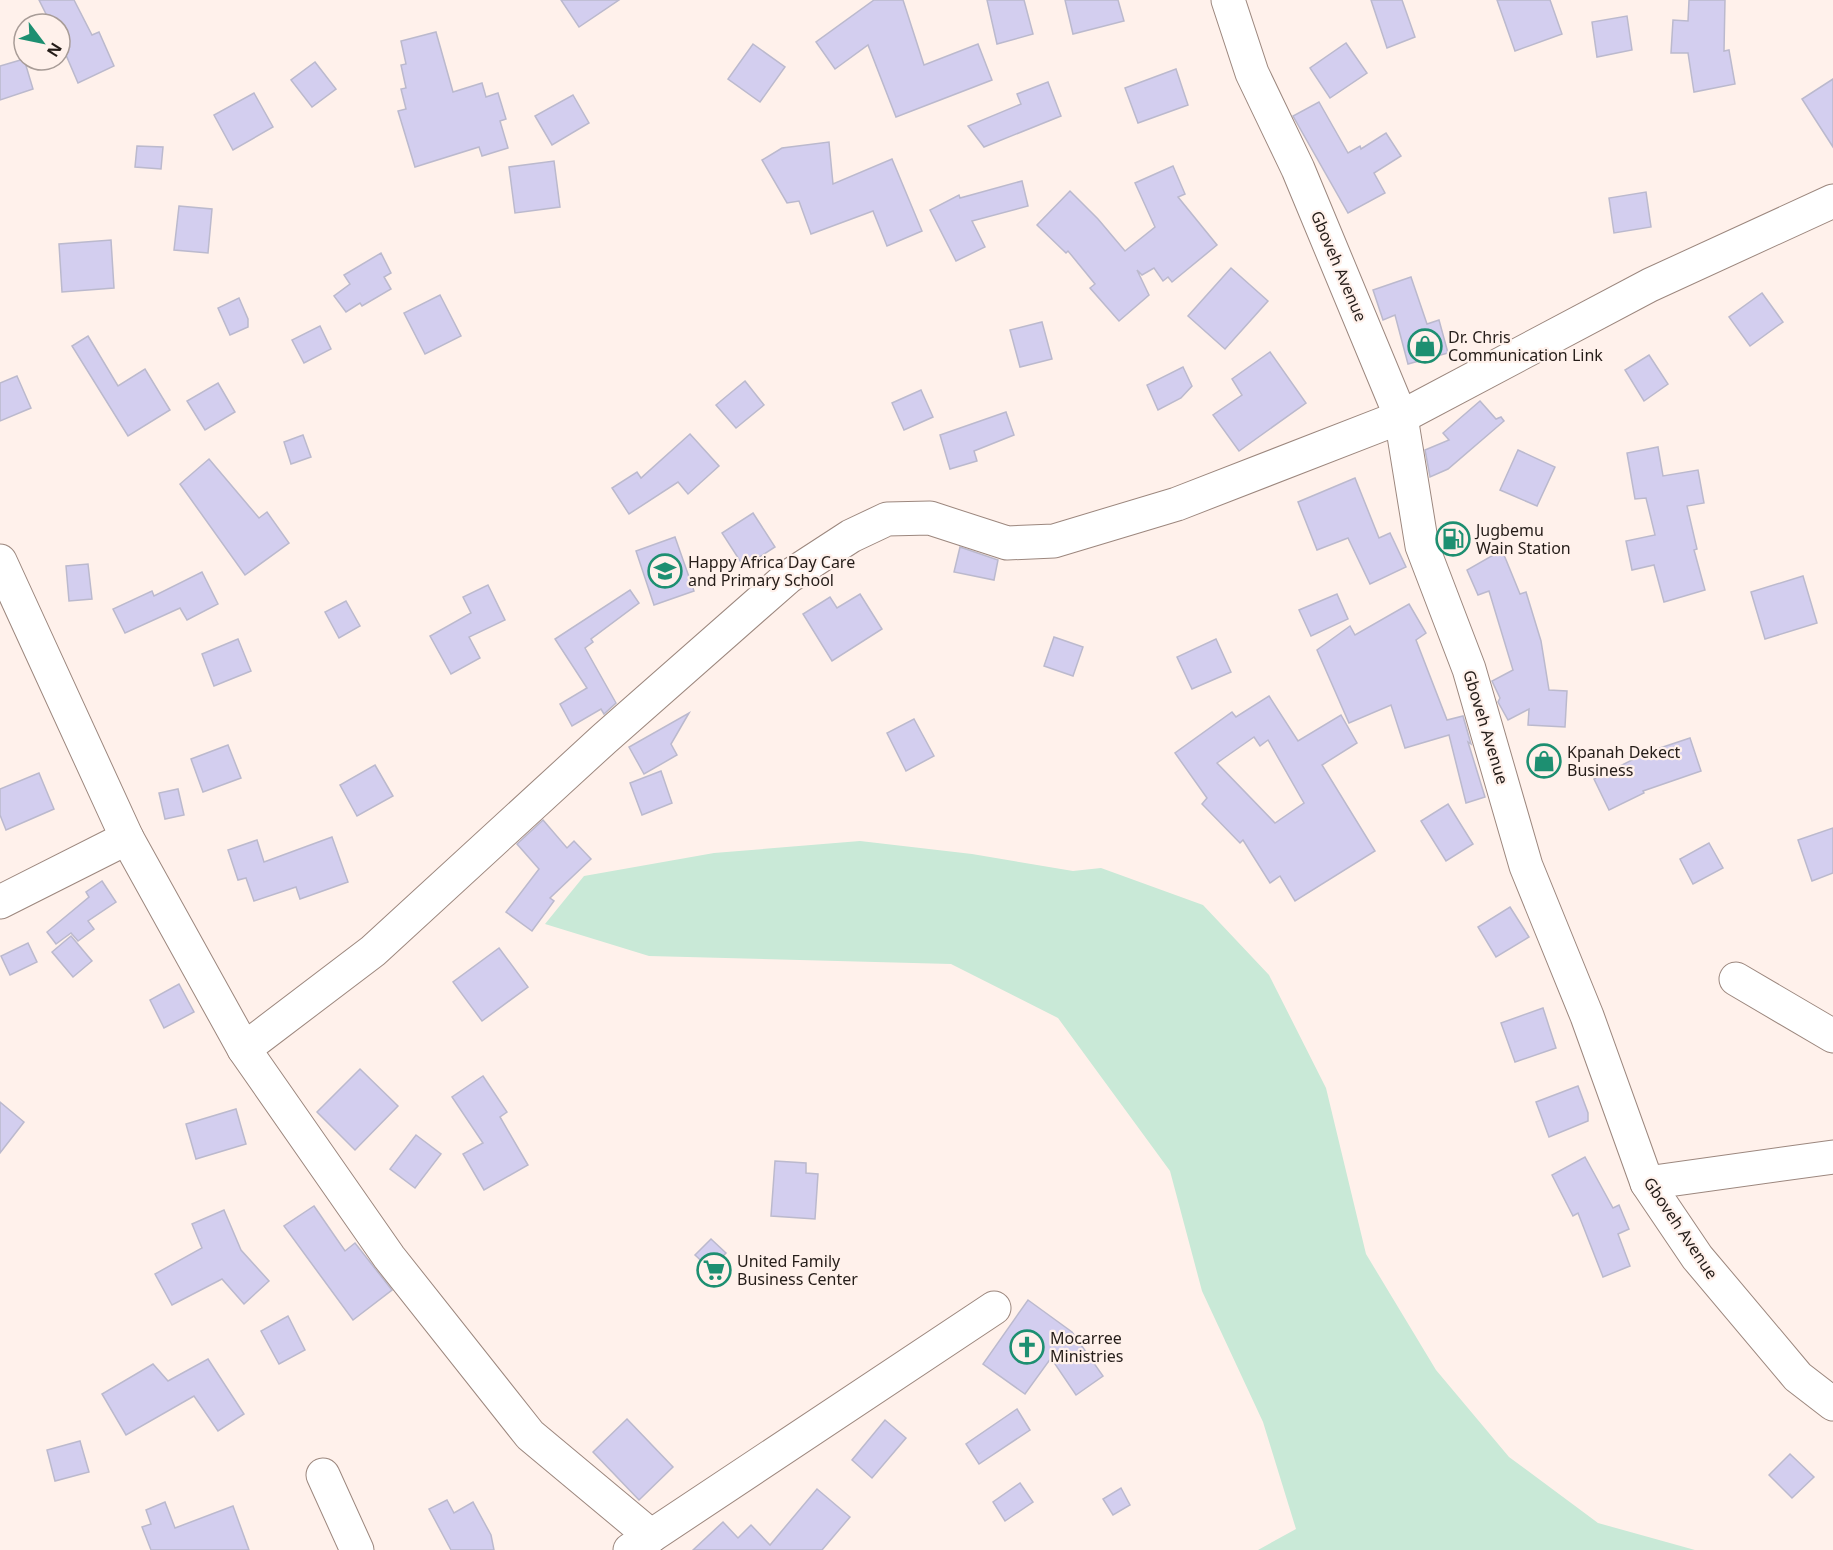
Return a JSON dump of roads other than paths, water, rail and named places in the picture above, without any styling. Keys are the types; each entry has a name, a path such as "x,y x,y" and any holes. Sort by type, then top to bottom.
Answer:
{"street":[{"name":"Gboveh Avenue","path":"1228,0 1252,73 1298,170 1401,417 1422,546 1469,669 1527,866 1587,1016 1647,1182 1696,1257 1798,1377 1833,1404"},
{"path":"244,1049 373,951 603,739 788,577 851,536 887,519 930,518 1007,543 1054,541 1177,504 1401,417 1650,285 1833,201"},
{"path":"0,561 127,837 244,1049 389,1257 530,1435 641,1543 994,1308"},
{"path":"0,902 127,837"},
{"path":"1736,979 1833,1036"},
{"path":"1647,1182 1833,1157"},
{"path":"323,1475 357,1550"}],"place":[{"name":"Dr. Chris Communication Link","path":"1425,346"},
{"name":"Jugbemu Wain Station","path":"1453,539"},
{"name":"Happy Africa Day Care and Primary School","path":"665,571"},
{"name":"Kpanah Dekect Business","path":"1544,761"},
{"name":"United Family Business Center","path":"714,1270"},
{"name":"Mocarree Ministries","path":"1027,1347"}]}
